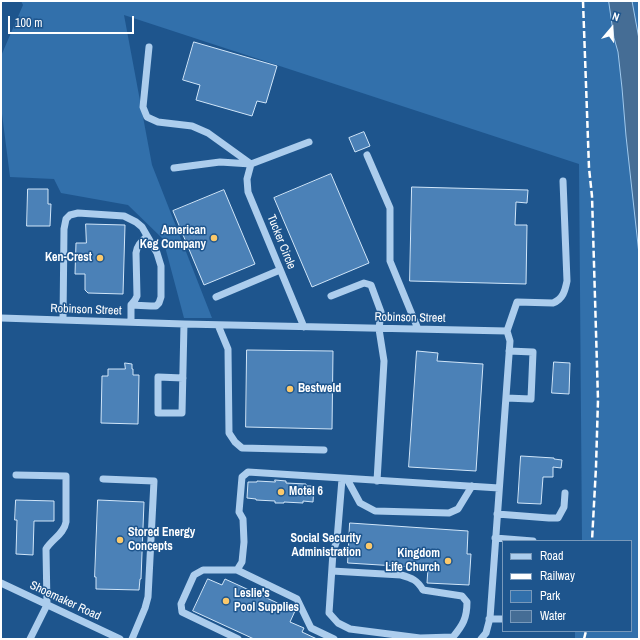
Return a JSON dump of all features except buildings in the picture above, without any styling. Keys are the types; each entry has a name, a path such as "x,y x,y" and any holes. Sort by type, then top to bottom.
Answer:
{"street":[{"path":"148,47 143,106 148,117 158,122 192,126 208,133 251,164"},
{"path":"174,168 220,162 251,164 309,142"},
{"path":"367,155 390,208 390,261 418,329"},
{"name":"Tucker Circle","path":"251,164 247,179 248,192 304,327"},
{"path":"481,639 486,633 489,619 496,538 510,341 507,331 517,302 553,302 562,296 566,289 567,281 563,181"},
{"path":"63,320 64,229 66,218 70,215 78,213 124,216 142,227 157,253 160,266 161,297 156,306 132,306"},
{"path":"131,322 132,306 137,296 136,253 140,243 147,236"},
{"path":"216,297 280,270"},
{"path":"331,296 364,283 370,285 381,312 379,329 384,361 377,481"},
{"name":"Robinson Street","path":"1,318 184,324 507,331"},
{"path":"183,378 158,377 158,413 182,413 183,378 184,324"},
{"path":"218,324 228,349 229,433 235,442 242,448 324,450"},
{"path":"506,398 531,399 533,352 509,351"},
{"path":"237,570 242,562 244,542 243,519 239,512 242,477 248,472 499,488"},
{"path":"16,475 66,476 65,527 46,549 47,605 30,639"},
{"path":"103,479 154,481 148,597 132,639"},
{"path":"345,479 360,502 375,511 449,513 458,509 472,486"},
{"path":"332,571 401,575 412,578 423,590 462,596 467,602 467,612 462,626 453,637 420,639 350,629 338,622 329,613 333,552 337,540 345,479"},
{"path":"497,514 558,518 564,507 565,493"},
{"path":"496,538 521,540"},
{"path":"238,639 182,612 181,604 194,575 203,570 237,570 297,599 310,628 334,639"},
{"name":"Shoemaker Road","path":"1,583 120,639"},
{"path":"489,619 502,619"}],"green space":[{"path":"21,1 639,1 639,639 575,639 575,632 632,632 632,540 582,540 579,164 124,15 152,165 212,318 184,318 163,239 128,205 61,193 54,179 10,177 1,106 1,56 23,5"}],"water":[{"path":"609,1 632,1 639,39 639,254 618,52 614,38"}],"railway":[{"path":"583,1 589,168 592,196 598,400 592,540"},
{"path":"584,639 586,632"}],"place":[{"name":"American Keg Company","path":"214,238"},
{"name":"Ken-Crest","path":"100,258"},
{"name":"Bestweld","path":"290,389"},
{"name":"Motel 6","path":"281,492"},
{"name":"Stored Energy Concepts","path":"120,540"},
{"name":"Social Security Administration","path":"369,546"},
{"name":"Kingdom Life Church","path":"448,561"},
{"name":"Leslie's Pool Supplies","path":"226,601"}]}
